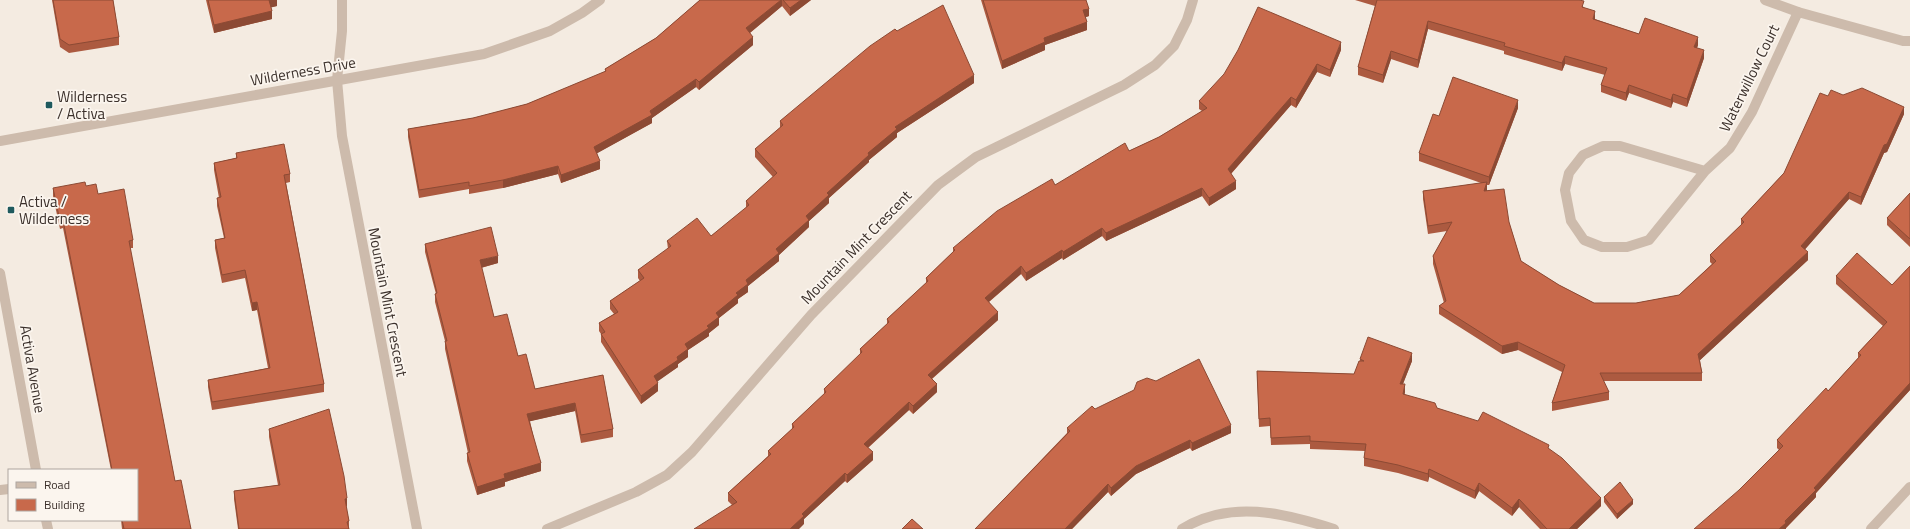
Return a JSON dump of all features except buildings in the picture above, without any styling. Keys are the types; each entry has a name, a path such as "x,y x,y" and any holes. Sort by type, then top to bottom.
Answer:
{"street":[{"name":"Mountain Mint Crescent","path":"342,0 342,31 337,80 342,136 417,529"},
{"name":"Wilderness Drive","path":"0,141 484,54 550,31 582,13 600,0"},
{"name":"Mountain Mint Crescent","path":"547,529 636,492 667,475 692,452 811,315 938,185 976,157 1124,85 1156,65 1174,46 1193,0"},
{"path":"1765,0 1798,12 1910,42"},
{"name":"Waterwillow Court","path":"1705,171 1620,146 1603,146 1583,155 1569,173 1565,190 1570,221 1584,240 1602,247 1628,247 1649,240 1705,171 1730,148 1752,112 1798,12"},
{"name":"Activa Avenue","path":"0,273 36,469"},
{"path":"1871,529 1910,487"},
{"path":"1182,529 1216,514 1258,511 1295,517 1334,529"}],"place":[{"name":"Wilderness / Activa","path":"49,105"},
{"name":"Activa / Wilderness","path":"11,210"}]}
